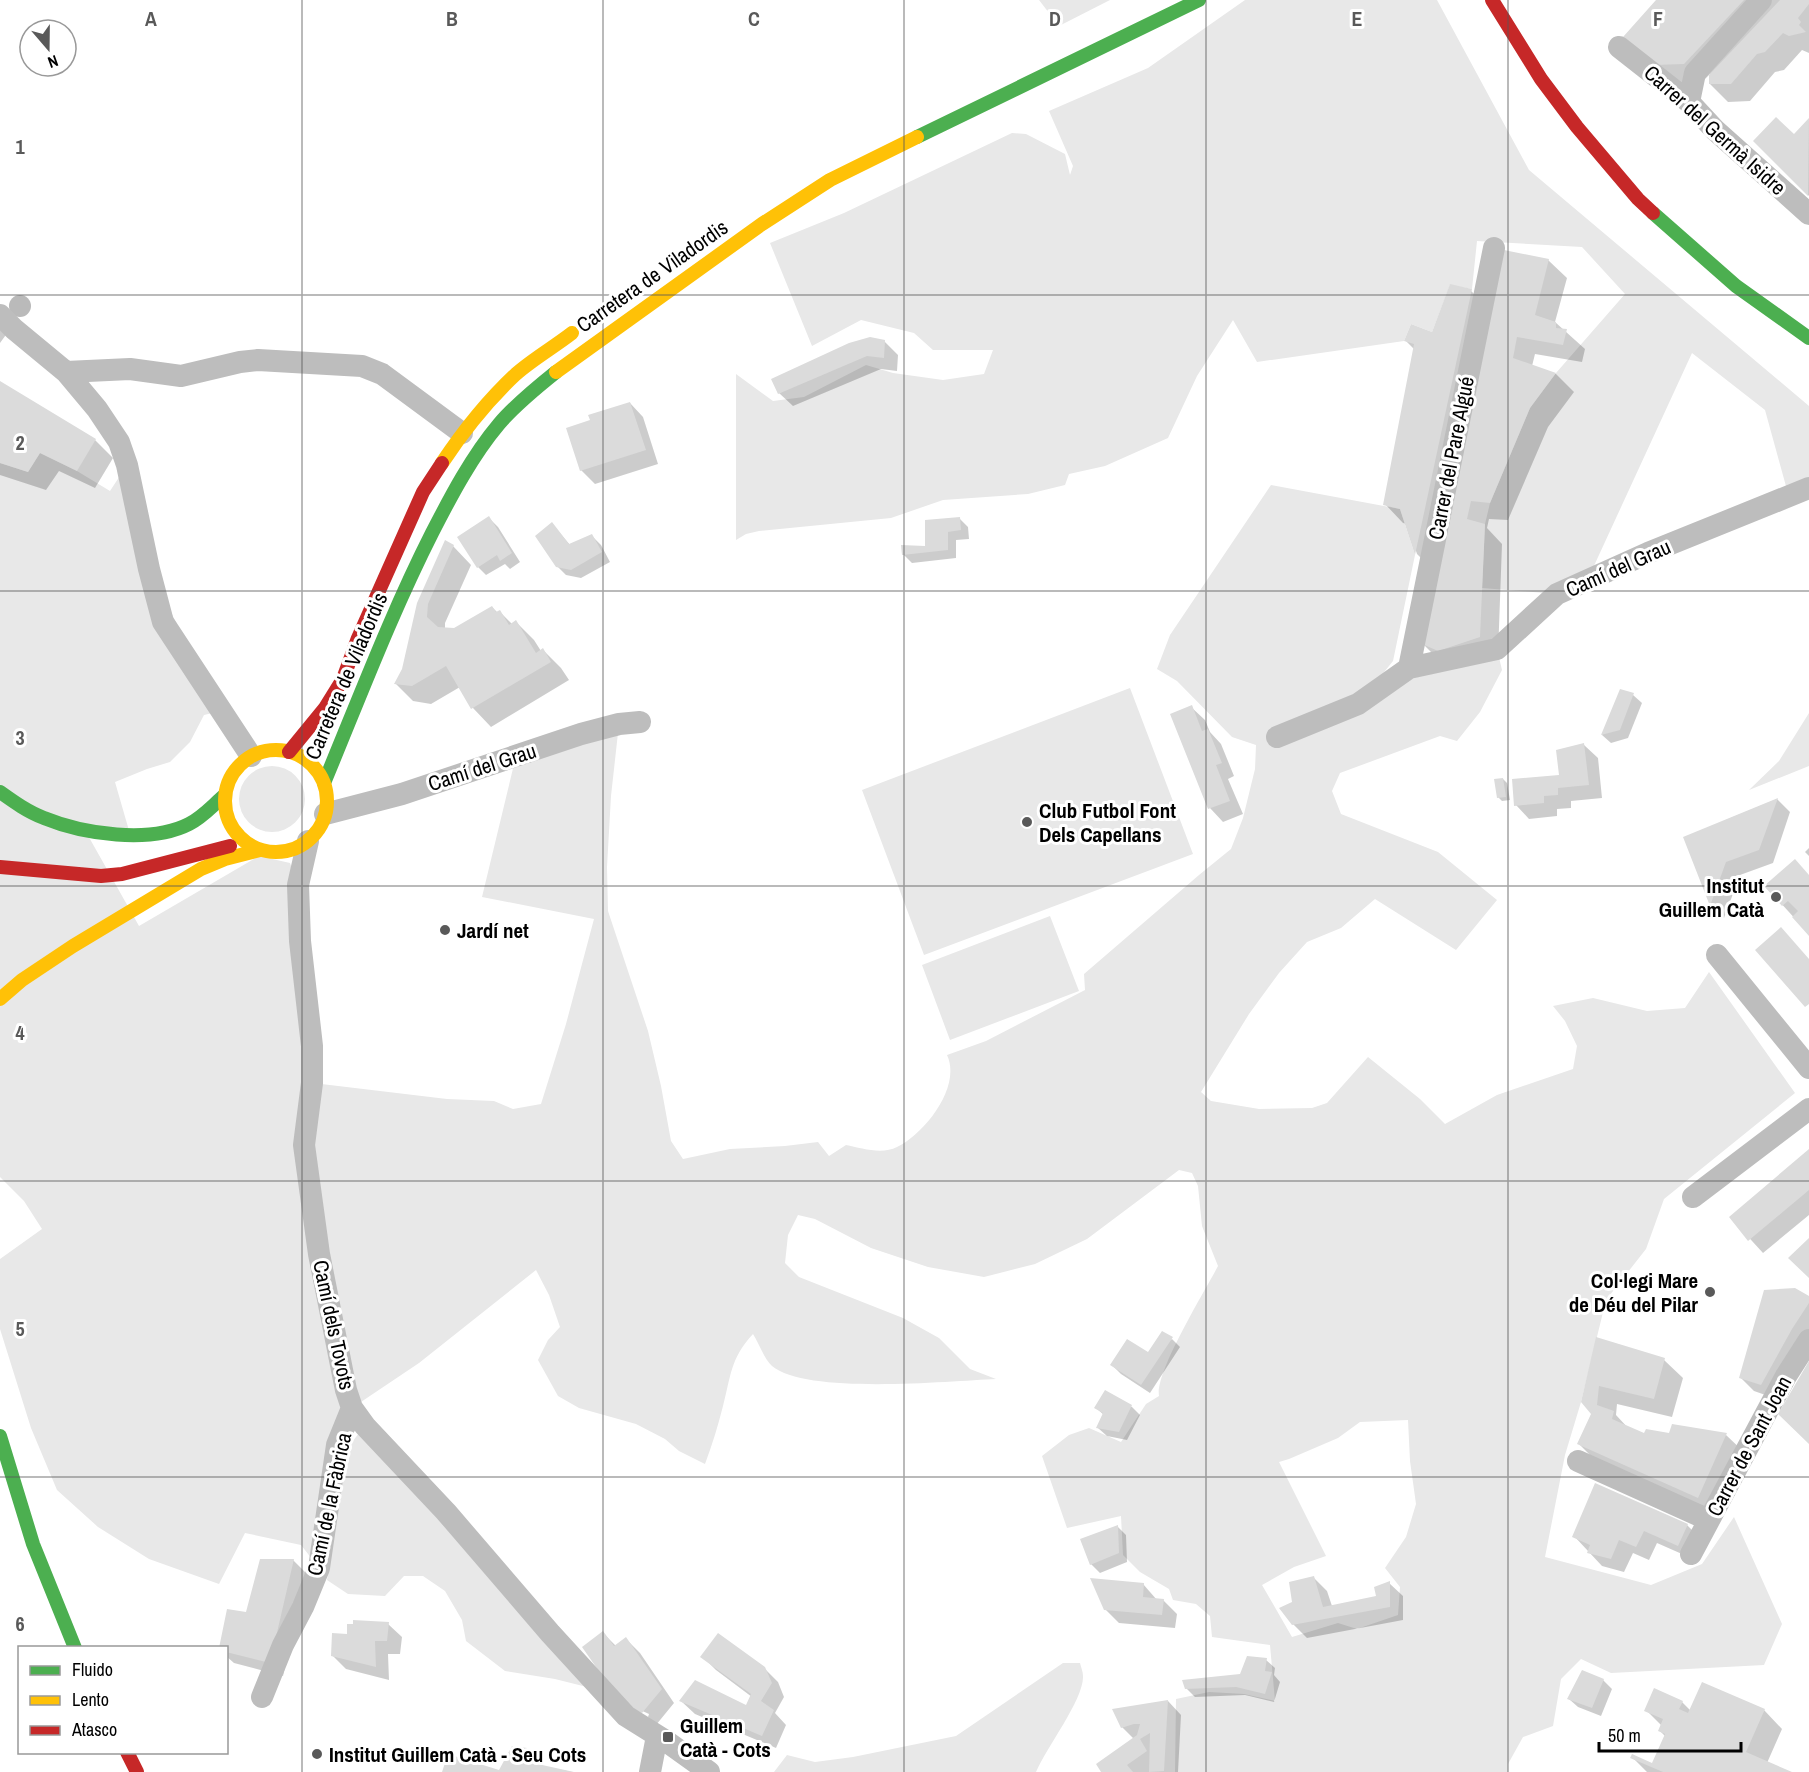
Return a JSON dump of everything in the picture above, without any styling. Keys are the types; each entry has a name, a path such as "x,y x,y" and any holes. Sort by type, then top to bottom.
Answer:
{"main road":[{"name":"Carretera de Viladordis","path":"324,783 406,585 447,504 477,454 499,424 538,386 580,353 762,224 830,180 1199,0"},
{"path":"1492,0 1541,79 1576,127 1638,199 1736,285 1809,338"},
{"name":"Carretera de Viladordis","path":"289,752 326,708 343,679 358,638 423,492 462,433 485,405 518,373 588,322"},
{"path":"270,750 300,756 310,763 324,783 327,798 325,814 320,826 308,841 285,851 260,850 245,842 233,829 226,813 225,795 228,781 236,769 251,756 270,750"},
{"path":"0,792 36,815 64,826 86,832 143,835 175,830 189,824 225,795"},
{"path":"83,873 109,865 135,861 170,849 226,813"},
{"path":"0,867 101,876 122,874 245,842"},
{"path":"0,999 22,980 73,946 201,869 225,859 260,850"},
{"path":"0,1436 25,1523 52,1598 75,1646"},
{"path":"127,1754 137,1772"}],"street":[{"path":"1689,102 1695,73 1761,0"},
{"name":"Carrer del Germà Isidre","path":"1619,47 1689,102 1715,130 1808,211"},
{"name":"Carrer del Pare Algué","path":"1409,668 1494,248"},
{"path":"0,315 66,372 97,409 118,442 127,465 148,569 163,622 251,756"},
{"path":"66,372 130,369 181,376 258,360 362,366 382,374 462,433"},
{"name":"Camí del Grau","path":"1277,737 1358,704 1409,668 1497,649 1557,594 1648,553 1809,488"},
{"name":"Camí del Grau","path":"325,814 402,794 581,734 619,724 640,722"},
{"name":"Camí dels Tovots","path":"308,841 298,885 300,941 312,1046 312,1083 304,1145 319,1254 346,1390 352,1408 365,1426 446,1512 550,1633 626,1716 709,1772"},
{"path":"1717,955 1809,1068"},
{"path":"1693,1197 1809,1109"},
{"name":"Carrer de Sant Joan","path":"1691,1554 1786,1376 1809,1340"},
{"name":"Camí de la Fàbrica","path":"262,1697 283,1645 320,1568 337,1445 352,1408"},
{"path":"1578,1461 1710,1520"},
{"path":"650,1772 657,1736"}],"shaded area":[{"path":"1039,0 1110,0 1059,26"},
{"path":"1245,0 1437,0 1529,170 1809,406 1809,488 1789,497 1765,410 1692,353 1587,581 1557,594 1482,588 1485,524 1490,503 1530,408 1556,373 1625,294 1582,247 1477,241 1472,289 1450,285 1432,332 1411,324 1404,341 1257,362 1233,320 1197,376 1168,438 1105,466 1069,474 1065,485 1028,494 943,500 891,518 759,531 746,534 736,540 736,374 773,401 804,397 866,365 893,373 943,380 984,374 993,350 933,350 914,333 861,320 812,346 770,243 844,213 1012,133 1026,134 1065,154 1070,175 1073,166 1049,111 1148,68"},
{"path":"20,295 28,298 31,306 28,314 20,317 12,314 9,306 12,298"},
{"path":"40,453 77,471 110,491 127,465 149,569 221,711 204,715 190,742 170,762 115,782 130,834 86,832 139,926 259,856 290,863 298,885 313,1083 447,1099 494,1101 513,1109 541,1104 566,1024 594,919 482,897 516,756 619,724 611,796 607,867 608,911 648,1031 671,1141 683,1159 730,1149 818,1142 829,1156 846,1145 878,1151 897,1147 918,1132 938,1108 949,1081 950,1068 947,1055 986,1041 1085,990 1084,974 1231,849 1243,818 1255,769 1256,745 1232,737 1177,681 1157,669 1170,635 1271,485 1400,509 1415,555 1393,661 1360,702 1409,668 1497,649 1502,670 1480,712 1457,741 1440,736 1340,773 1332,791 1341,814 1438,852 1497,900 1456,950 1375,899 1341,928 1307,942 1279,973 1249,1014 1201,1092 1211,1101 1259,1109 1312,1108 1327,1103 1368,1057 1420,1099 1445,1124 1497,1095 1573,1069 1577,1046 1565,1021 1553,1006 1593,998 1647,1011 1685,1008 1709,972 1795,1093 1664,1199 1646,1249 1606,1300 1581,1402 1565,1455 1545,1557 1651,1585 1702,1564 1734,1517 1782,1624 1764,1665 1611,1673 1581,1659 1561,1679 1553,1726 1523,1737 1508,1764 1508,1772 1175,1772 1176,1699 1209,1692 1244,1694 1275,1701 1270,1645 1212,1637 1210,1616 1196,1604 1173,1600 1169,1589 1140,1572 1123,1555 1121,1516 1067,1528 1042,1456 1069,1435 1089,1428 1121,1442 1146,1404 1159,1396 1160,1385 1172,1351 1218,1266 1202,1226 1198,1186 1192,1173 1179,1170 1087,1239 1035,1264 984,1277 928,1267 871,1248 815,1219 798,1215 788,1235 785,1263 799,1277 903,1318 939,1338 970,1369 996,1379 879,1384 815,1381 789,1375 772,1366 753,1334 745,1343 732,1368 719,1421 705,1464 636,1424 579,1408 558,1396 538,1360 548,1340 560,1327 549,1295 536,1270 419,1363 352,1408 319,1568 301,1545 245,1533 219,1584 149,1559 98,1527 57,1490 31,1428 0,1329 0,1259 42,1229 24,1201 0,1177 0,463 28,472","holes":["1408,1420 1410,1461 1416,1504 1406,1537 1385,1568 1400,1587 1398,1615 1357,1629 1338,1623 1292,1637 1262,1585 1294,1567 1326,1556 1279,1462 1338,1438 1360,1422"]},
{"name":"Club Futbol Font Dels Capellans","path":"1130,688 1193,854 924,955 862,790"},
{"path":"1809,713 1809,766 1749,790 1779,761"},
{"path":"272,766 285,769 295,776 302,786 305,799 302,812 295,822 285,829 272,832 259,829 249,822 242,812 239,799 242,786 249,776 259,769"},
{"path":"1050,916 1079,991 950,1040 922,965"},
{"path":"359,1433 603,1691 555,1679 505,1671 466,1641 462,1620 445,1591 423,1576 404,1576 385,1596 348,1594 327,1580 347,1449"},
{"path":"1063,1663 1080,1663 1083,1674 1082,1686 1036,1772 774,1772 787,1755 815,1762 853,1757 956,1736"}],"building":[{"path":"1656,0 1744,0 1684,64 1654,65 1623,37"},
{"path":"1780,0 1809,0 1809,4 1798,18 1801,22 1799,25 1806,32 1789,36 1783,33 1765,52 1757,54 1731,84 1709,84 1709,75"},
{"path":"1776,117 1794,134 1809,118 1808,196 1753,141"},
{"path":"1499,249 1549,259 1535,315 1556,322 1556,328 1567,329 1563,345 1517,337 1513,358 1556,373 1530,408 1490,503 1471,501 1467,519 1485,524 1480,637 1438,651 1420,643"},
{"path":"1450,284 1472,289 1415,555 1400,509 1383,505 1414,344 1404,341 1411,324 1432,332"},
{"path":"870,337 885,340 884,358 867,356 778,394 771,379 849,343"},
{"path":"0,381 96,439 77,471 40,453 28,472 0,463"},
{"path":"630,402 646,450 580,471 566,428 590,420 588,415"},
{"path":"489,516 512,553 500,561 497,555 477,568 457,537"},
{"path":"960,517 961,530 948,532 948,550 902,555 901,545 925,546 925,520"},
{"path":"552,522 569,544 592,534 602,552 571,570 556,567 535,536"},
{"path":"445,540 454,545 428,604 427,617 438,627 454,628 492,606 496,612 500,610 509,625 516,620 536,653 543,648 551,662 471,709 446,666 412,686 394,684 402,669 417,603"},
{"path":"1620,689 1634,693 1620,730 1601,735"},
{"path":"1192,705 1202,731 1208,729 1222,763 1216,765 1230,801 1208,809 1170,714"},
{"path":"1584,743 1589,785 1558,788 1558,795 1544,796 1544,803 1514,806 1512,779 1559,775 1556,750"},
{"path":"1503,778 1506,797 1497,798 1494,779"},
{"path":"1778,798 1759,850 1726,862 1710,906 1683,837"},
{"path":"1795,859 1809,875 1809,936 1792,917 1798,911 1788,901 1782,906 1764,886"},
{"path":"1781,927 1809,959 1809,1004 1805,1007 1755,950"},
{"path":"1809,1149 1809,1190 1748,1241 1729,1217"},
{"path":"1809,1238 1809,1278 1788,1258"},
{"path":"1795,1288 1809,1296 1809,1303 1761,1385 1739,1378 1764,1290"},
{"path":"1162,1331 1173,1337 1141,1385 1110,1365 1127,1339 1148,1352"},
{"path":"1596,1337 1665,1358 1654,1399 1599,1386 1597,1405 1614,1411 1612,1419 1644,1433 1646,1429 1669,1433 1672,1424 1727,1433 1698,1498 1577,1444 1591,1414 1581,1402"},
{"path":"1809,1361 1809,1444 1778,1414"},
{"path":"1105,1390 1132,1405 1119,1432 1096,1428 1103,1413 1094,1408"},
{"path":"1595,1483 1688,1524 1678,1546 1644,1531 1636,1547 1619,1540 1611,1559 1587,1553 1590,1545 1572,1537"},
{"path":"1118,1525 1119,1553 1090,1565 1080,1539"},
{"path":"260,1559 294,1559 270,1663 228,1652 228,1646 219,1646 227,1609 246,1612"},
{"path":"1314,1576 1323,1607 1376,1596 1374,1587 1390,1581 1390,1607 1292,1625 1279,1608 1292,1602 1289,1582"},
{"path":"1090,1578 1144,1583 1143,1597 1164,1599 1162,1615 1104,1610"},
{"path":"353,1620 389,1622 387,1641 375,1641 376,1667 331,1656 332,1633 347,1634 347,1624 353,1624"},
{"path":"603,1631 614,1646 626,1637 662,1689 642,1713 622,1704 582,1647"},
{"path":"718,1633 765,1667 772,1683 761,1701 774,1710 762,1736 679,1701 695,1680 746,1705 751,1694 700,1657"},
{"path":"1247,1656 1267,1658 1265,1671 1272,1672 1265,1694 1236,1687 1185,1689 1182,1680 1240,1674"},
{"path":"1582,1670 1604,1679 1592,1708 1567,1699"},
{"path":"1702,1682 1765,1709 1746,1752 1792,1772 1663,1772 1630,1758 1632,1754 1652,1763 1665,1734 1658,1731 1663,1719 1644,1711 1654,1688 1683,1701 1679,1709 1688,1713"},
{"path":"1168,1700 1164,1771 1149,1772 1150,1733 1140,1739 1147,1751 1127,1765 1133,1772 1101,1772 1096,1764 1137,1735 1140,1724 1121,1728 1112,1709"},
{"path":"512,1746 527,1748 524,1761 574,1772 442,1772 448,1754 499,1770"}],"traffic: fast":[{"path":"917,137 1199,0"},
{"path":"1653,213 1736,286 1809,338"},
{"path":"324,783 403,594 454,491 480,449 499,424 533,390 556,372"},
{"path":"0,792 32,813 60,824 97,832 136,835 155,834 189,824 225,795"},
{"path":"0,1436 33,1544 74,1646"}],"traffic: slow":[{"path":"556,372 762,224 830,180 917,137"},
{"path":"442,463 476,416 505,384 529,363 572,333"},
{"path":"276,750 295,754 312,765 323,782 327,801 323,820 312,837 295,848 276,852 257,848 240,837 229,820 225,801 229,782 240,765 257,754 276,750"},
{"path":"0,999 22,980 73,946 201,869 225,859 260,850"}],"traffic: jam":[{"path":"1492,0 1541,79 1577,127 1638,199 1653,213"},
{"path":"289,752 325,708 343,679 358,638 423,492 442,463"},
{"path":"0,867 101,876 122,874 230,846"},
{"path":"128,1754 137,1772"}],"place":[{"name":"Club Futbol Font Dels Capellans","path":"1027,822"},
{"name":"Institut Guillem Catà","path":"1776,897"},
{"name":"Jardí net","path":"445,930"},
{"name":"Col·legi Mare de Déu del Pilar","path":"1710,1292"},
{"name":"Guillem Catà - Cots","path":"668,1737"},
{"name":"Institut Guillem Catà - Seu Cots","path":"317,1754"}]}
